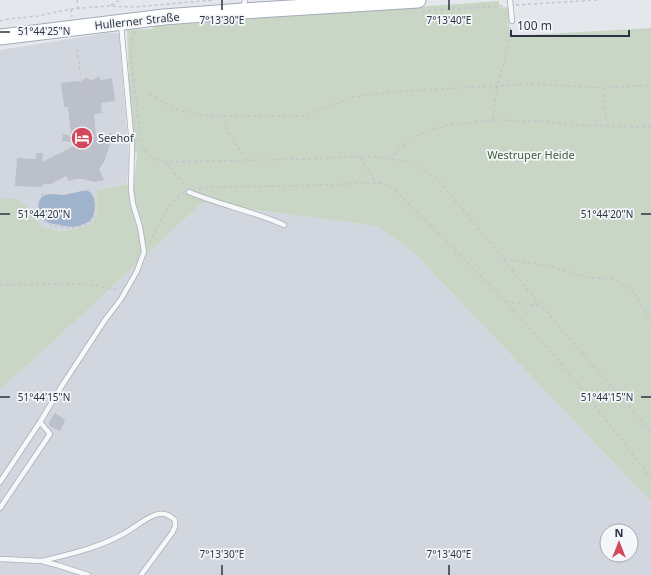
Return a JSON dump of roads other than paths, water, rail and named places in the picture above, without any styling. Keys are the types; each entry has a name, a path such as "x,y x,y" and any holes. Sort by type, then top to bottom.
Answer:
{"main road":[{"name":"Hullerner Straße","path":"0,38 244,6 418,0"}],"lane":[{"path":"510,0 512,21"},
{"path":"0,482 40,422 63,384 125,292 137,271 144,252 140,227 133,204 131,190 132,145 121,22"},
{"path":"189,192 270,218 284,225"},
{"path":"0,508 50,434 40,422"},
{"path":"42,561 104,543 124,534 155,515 165,514 171,516 174,520 172,533 141,575"},
{"path":"0,559 42,561 88,575"}],"water":[{"path":"82,191 91,193 95,202 93,216 87,223 72,227 53,224 43,219 41,216 38,206 40,200 45,195 64,195"}],"place":[{"name":"Seehof","path":"82,138"}],"park label":[{"name":"Westruper Heide","path":"531,155"}]}
